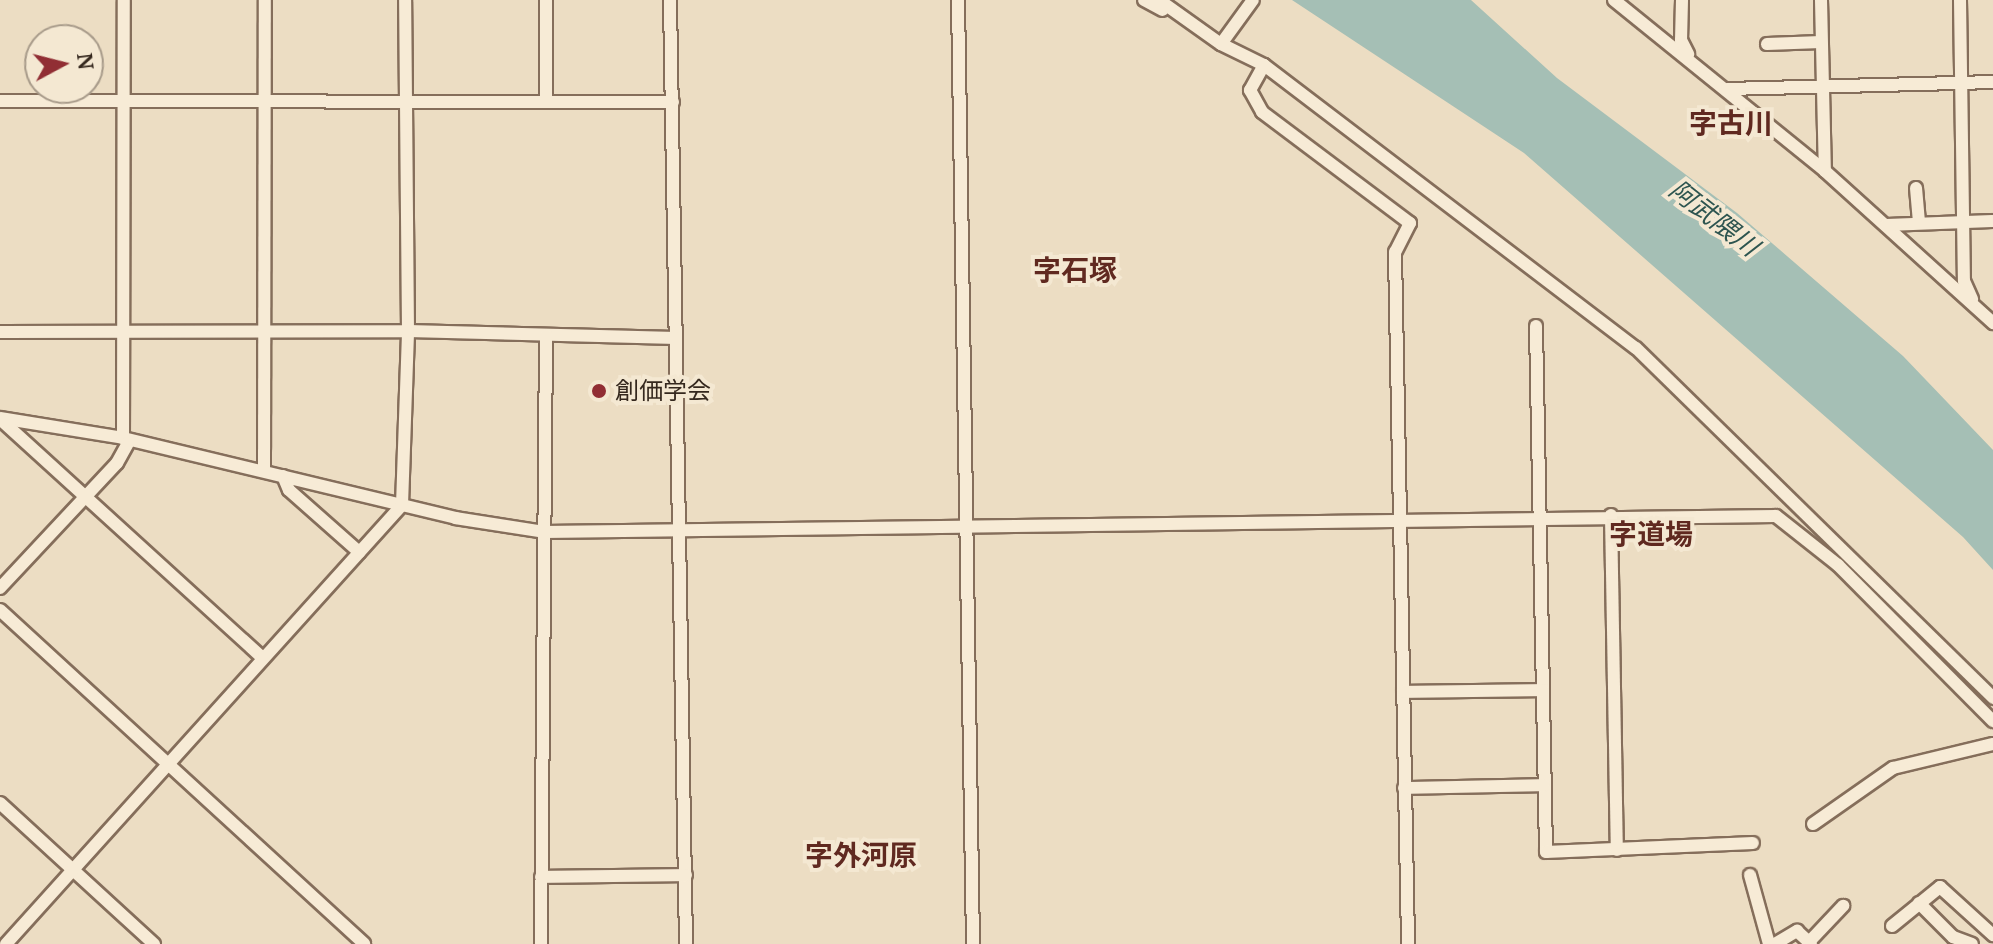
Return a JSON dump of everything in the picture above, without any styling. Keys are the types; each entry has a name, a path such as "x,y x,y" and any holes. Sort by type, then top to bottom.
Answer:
{"street":[{"path":"0,588 85,497 127,439 124,0"},
{"path":"264,471 265,0"},
{"path":"6,944 402,505 408,331 405,0"},
{"path":"546,0 546,101"},
{"path":"670,0 686,944"},
{"path":"958,0 973,944"},
{"path":"1144,0 1185,19 1264,65 1636,348 1993,698"},
{"path":"1159,0 1185,19"},
{"path":"1223,41 1253,0"},
{"path":"1614,0 1825,171 1993,323"},
{"path":"1682,0 1681,40 1688,57"},
{"path":"1821,0 1825,171"},
{"path":"1960,0 1964,281 1976,307"},
{"path":"1767,44 1821,42"},
{"path":"1264,65 1250,90 1262,112 1410,223 1395,252 1408,944"},
{"path":"1727,89 1822,84 1993,82"},
{"path":"0,101 673,102"},
{"path":"1916,188 1919,221"},
{"path":"1886,225 1919,221 1993,221"},
{"path":"1536,326 1546,852 1753,843"},
{"path":"0,332 408,331 676,338"},
{"path":"541,944 546,335"},
{"path":"0,418 127,439 499,528 544,532 1611,515 1776,516 1838,565 1993,721"},
{"path":"0,418 262,657"},
{"path":"283,476 289,490 359,552"},
{"path":"1611,515 1617,850"},
{"path":"0,610 364,944"},
{"path":"1403,692 1543,690"},
{"path":"1813,824 1893,768 1993,744"},
{"path":"1404,788 1544,785"},
{"path":"0,803 154,944"},
{"path":"541,877 686,875"},
{"path":"1750,875 1769,944"},
{"path":"1892,926 1940,887 1993,935"},
{"path":"1919,903 1953,937 1972,944"},
{"path":"1775,944 1797,931 1810,943 1843,906"}],"water":[{"name":"阿武隈川","path":"1292,0 1471,0 1557,78 1737,213 1903,356 1993,450 1993,570 1963,537 1524,153"}],"place":[{"name":"創価学会","path":"599,391"}],"district":[{"name":"字古川","path":"1731,123"},
{"name":"字石塚","path":"1075,270"},
{"name":"字道場","path":"1651,534"},
{"name":"字外河原","path":"861,855"}]}
